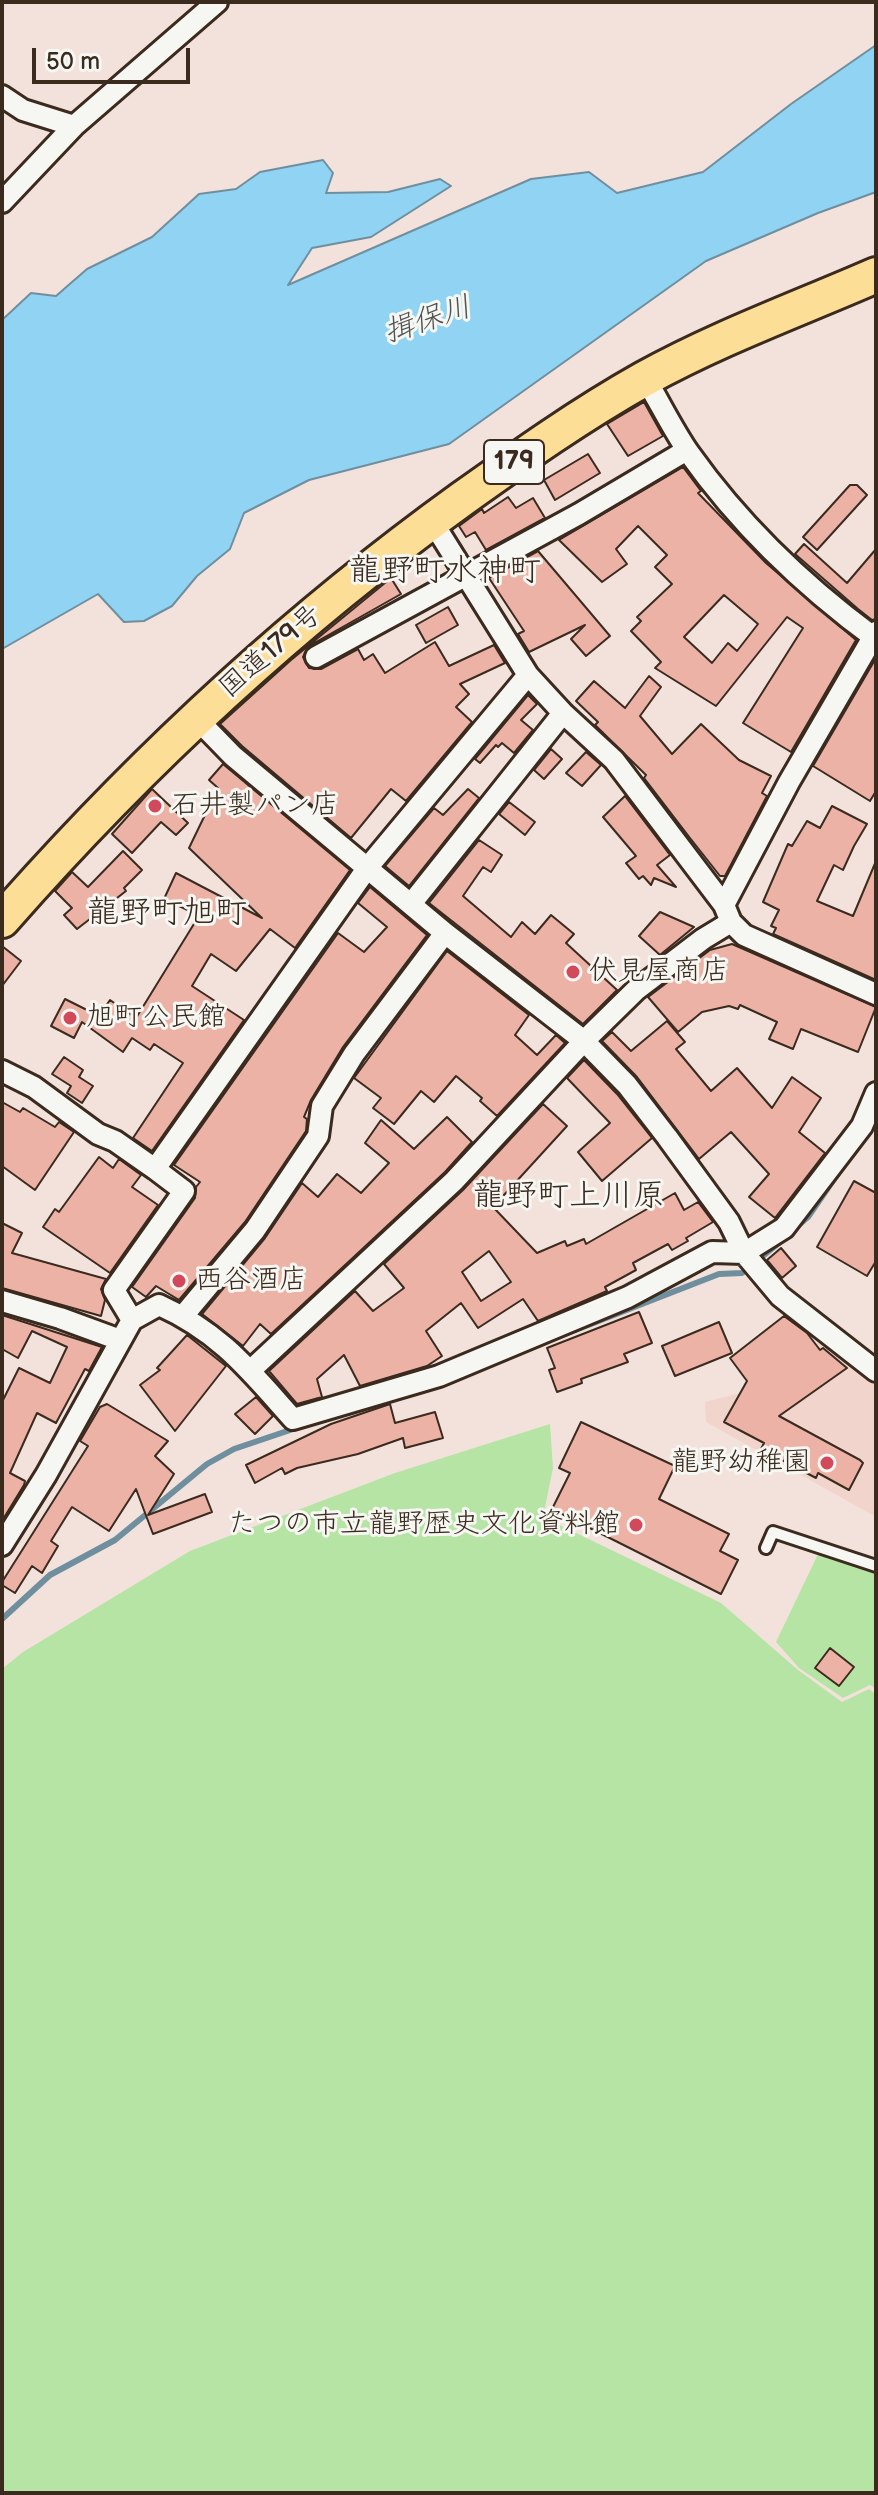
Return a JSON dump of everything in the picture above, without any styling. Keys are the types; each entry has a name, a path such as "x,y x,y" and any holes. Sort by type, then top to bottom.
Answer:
{"highway":[{"name":"国道179号","path":"2,920 196,718 308,618 432,521 536,446 645,378 711,345 876,275"}],"street":[{"path":"2,202 74,126 217,2"},
{"path":"2,96 23,110 74,126"},
{"path":"251,1370 454,1181 584,1041 636,990 703,939 728,913 789,782 875,636 817,593 757,537 687,450 645,378"},
{"path":"316,657 687,450"},
{"path":"432,521 528,675 563,713 614,760 744,935 876,994"},
{"path":"155,1169 368,867 528,675"},
{"path":"411,904 563,713"},
{"path":"196,718 233,756 445,933 584,1041 627,1085 667,1137 729,1222 744,1253 780,1296 876,1371"},
{"path":"183,1316 255,1230 318,1136 322,1106 354,1054 445,933"},
{"path":"2,1071 34,1087 184,1191 114,1290 132,1320"},
{"path":"2,1545 46,1475 132,1320 159,1305 214,1336 251,1370 293,1419 439,1376 628,1297 712,1252 744,1253 784,1228 862,1126 876,1093"},
{"path":"2,1301 120,1340"}],"lane":[{"path":"766,1548 773,1532 876,1566"}],"shaded area":[{"name":"龍野幼稚園","path":"824,1338 876,1385 876,1517 706,1422 705,1402 752,1390"}],"green space":[{"path":"550,1424 553,1468 543,1517 721,1603 798,1670 842,1702 869,1689 876,1694 876,2493 2,2493 2,1669 23,1652 190,1551 395,1473"},
{"path":"820,1550 876,1568 876,1689 870,1685 843,1698 799,1668 776,1642"}],"water":[{"name":"揖保川","path":"876,45 876,192 706,261 449,444 309,480 244,513 230,549 197,576 172,606 144,621 124,622 98,594 2,649 2,320 31,293 56,296 87,269 152,237 199,194 236,189 260,172 323,160 333,173 326,193 388,192 440,179 451,186 371,237 312,248 288,285 531,179 589,172 617,193 703,172 791,104"}],"building":[{"path":"644,402 663,436 628,456 607,424"},
{"path":"588,454 600,473 555,500 544,480"},
{"path":"683,467 701,491 698,493 766,563 856,640 791,752 743,723 803,628 787,617 716,706 655,668 661,662 631,631 641,621 637,617 672,584 655,567 667,555 638,526 616,549 627,564 602,582 559,540","holes":["724,595 758,624 737,651 728,643 712,663 684,637"]},
{"path":"850,485 857,485 867,495 817,550 803,537"},
{"path":"508,497 516,508 533,498 545,518 486,550 475,532 466,537 459,526 482,509 484,513"},
{"path":"804,544 847,583 876,549 876,619 872,620 858,609 795,554"},
{"path":"538,551 610,636 586,656 571,639 585,625 529,652 518,634 524,631 489,578"},
{"path":"391,578 401,594 309,646 303,657 309,668 321,669 358,649 364,660 373,654 385,673 435,642 449,666 494,645 505,663 460,684 469,694 456,707 472,722 406,801 391,789 351,838 220,724 291,660"},
{"path":"448,607 458,625 426,643 416,625"},
{"path":"876,658 876,791 870,801 813,766"},
{"path":"649,676 661,687 640,716 672,754 701,724 739,760 771,776 762,793 767,796 725,876 720,876 690,838 644,778 646,775 595,725 598,722 576,701 594,681 625,708"},
{"path":"528,695 537,704 521,720 533,730 514,753 502,743 498,747 496,745 480,763 475,759"},
{"path":"551,749 562,759 544,779 534,770"},
{"path":"586,752 601,765 582,786 566,773"},
{"path":"223,764 350,870 295,948 270,929 236,971 211,954 192,986 244,1020 152,1151 133,1138 183,1063 154,1044 150,1050 132,1038 123,1052 82,1022 74,1038 51,1026 65,999 99,1016 110,1000 136,1018 197,919 194,913 164,899 176,873 262,918 189,848 218,788 209,780"},
{"path":"152,789 188,823 176,835 161,822 132,853 112,834"},
{"path":"468,789 479,798 409,886 385,866 434,808 443,815"},
{"path":"625,796 670,855 657,865 676,887 654,878 651,885 643,876 639,879 626,863 636,856 603,817"},
{"path":"509,802 535,822 525,835 499,814"},
{"path":"832,806 867,824 843,870 834,865 817,901 853,916 876,861 876,980 773,934 776,928 771,926 779,910 763,902 788,844 792,846 807,821 820,828"},
{"path":"479,840 502,855 491,872 483,867 463,896 511,937 522,922 535,934 551,915 574,934 566,943 617,990 583,1024 429,903"},
{"path":"123,851 142,870 124,888 126,891 77,929 64,915 72,908 55,891 72,872 88,887"},
{"path":"370,887 427,935 343,1047 311,1100 304,1117 307,1119 306,1131 245,1222 179,1300 156,1286 146,1297 132,1287 195,1198 200,1182 174,1165 338,933 364,952 387,927 358,903"},
{"path":"660,912 694,927 660,955 639,936"},
{"path":"732,944 876,1007 858,1052 801,1029 793,1049 769,1039 777,1022 740,1005 738,1009 729,1006 702,1012 678,1032 648,997 710,950"},
{"path":"2,946 21,961 2,986"},
{"path":"447,951 529,1015 515,1035 537,1055 556,1035 565,1043 497,1116 480,1101 482,1098 456,1076 434,1102 421,1091 394,1124 373,1108 381,1098 354,1078"},
{"path":"667,1021 685,1042 676,1049 711,1091 737,1068 772,1108 792,1077 821,1098 799,1132 825,1153 775,1218 749,1197 769,1174 731,1132 699,1159 637,1077 602,1041 612,1032 631,1051"},
{"path":"64,1057 83,1070 79,1077 93,1086 82,1103 67,1093 71,1086 52,1074"},
{"path":"584,1060 617,1094 652,1138 602,1181 578,1152 610,1123 567,1078"},
{"path":"2,1102 20,1112 23,1108 55,1127 59,1122 74,1132 35,1190 2,1166"},
{"path":"543,1104 567,1126 493,1207 537,1253 565,1241 567,1246 584,1239 586,1244 675,1193 684,1210 698,1202 713,1222 672,1250 668,1244 633,1263 636,1270 605,1287 607,1291 538,1321 523,1299 478,1328 461,1303 426,1331 442,1356 427,1366 360,1386 344,1355 317,1379 322,1397 297,1404 269,1371 355,1291 373,1311 404,1288 384,1264 463,1190","holes":["489,1251 511,1282 481,1301 462,1272"]},
{"path":"447,1117 472,1142 445,1172 271,1334 260,1324 243,1346 202,1314 265,1238 302,1183 318,1197 337,1174 361,1193 389,1163 365,1143 381,1120 414,1149"},
{"path":"99,1157 113,1168 119,1159 141,1175 132,1187 158,1205 110,1273 43,1227 55,1209 59,1212"},
{"path":"854,1181 876,1193 876,1261 867,1276 817,1247"},
{"path":"2,1223 22,1233 12,1253 106,1279 101,1289 105,1300 101,1316 2,1288"},
{"path":"781,1248 796,1266 782,1278 767,1260"},
{"path":"639,1312 652,1343 624,1354 628,1362 581,1379 582,1383 557,1392 549,1370 555,1368 547,1348"},
{"path":"2,1315 102,1347 89,1371 85,1369 56,1423 37,1413 10,1473 25,1481 24,1485 2,1521 2,1402 19,1368 50,1383 67,1347 32,1331 18,1358 2,1349"},
{"path":"784,1316 807,1333 820,1350 823,1348 847,1368 779,1416 863,1463 849,1490 818,1473 816,1478 761,1449 764,1443 724,1422 747,1381 730,1358"},
{"path":"719,1322 732,1353 675,1376 662,1346"},
{"path":"187,1335 226,1366 175,1431 140,1385 160,1370 157,1368"},
{"path":"256,1397 273,1416 255,1434 235,1414"},
{"path":"107,1404 168,1441 155,1456 174,1474 148,1515 205,1494 212,1512 153,1534 136,1489 109,1531 72,1507 51,1541 58,1546 42,1573 32,1566 15,1593 2,1582 88,1446 80,1441 100,1407"},
{"path":"390,1404 395,1423 435,1412 443,1438 405,1448 403,1438 285,1474 282,1468 255,1483 246,1465 331,1424"},
{"path":"581,1422 675,1466 659,1499 729,1534 720,1551 738,1560 721,1594 552,1509 570,1473 559,1468"},
{"path":"830,1648 854,1667 839,1686 815,1668"}],"waterway":[{"path":"794,1229 808,1217 843,1166"},
{"path":"565,1334 719,1274 742,1273 780,1242"},
{"path":"2,1619 50,1575 115,1540 207,1464 234,1449 302,1426"}],"place":[{"name":"石井製パン店","path":"155,806"},
{"name":"伏見屋商店","path":"573,972"},
{"name":"旭町公民館","path":"70,1018"},
{"name":"西谷酒店","path":"179,1281"},
{"name":"龍野幼稚園","path":"827,1463"},
{"name":"たつの市立龍野歴史文化資料館","path":"636,1525"}],"district":[{"name":"龍野町水神町","path":"445,572"},
{"name":"龍野町旭町","path":"167,914"},
{"name":"龍野町上川原","path":"569,1197"}]}
